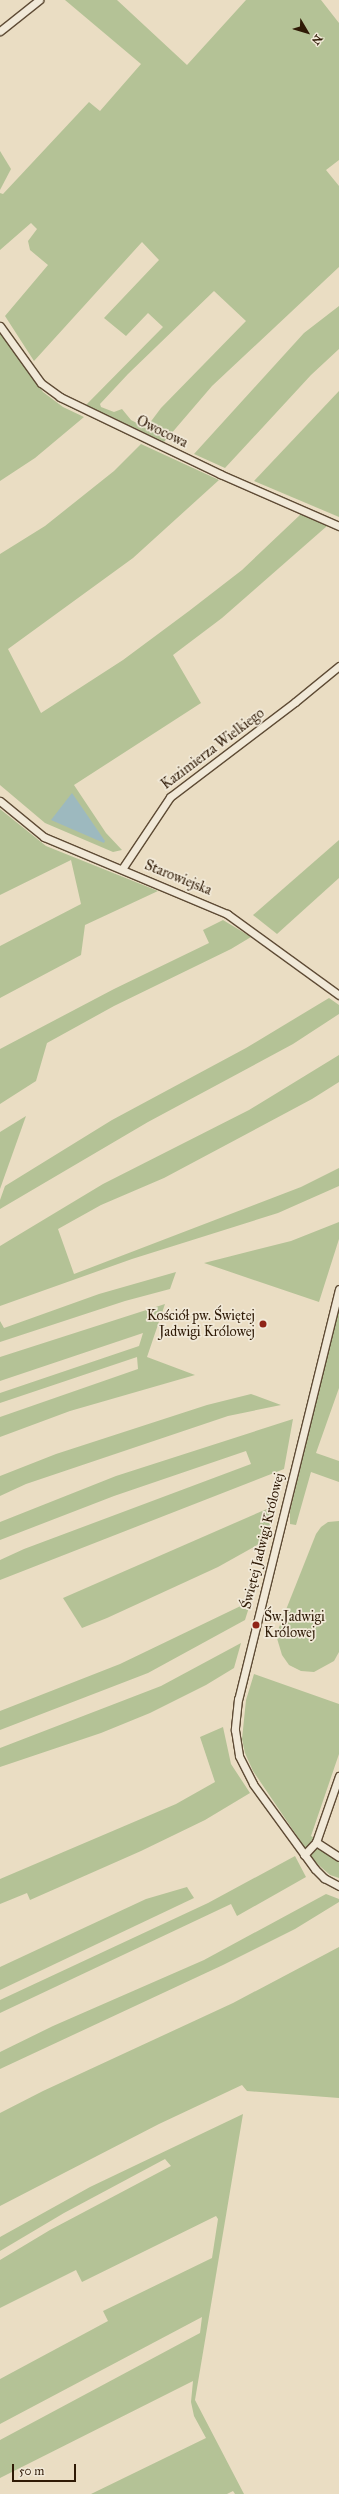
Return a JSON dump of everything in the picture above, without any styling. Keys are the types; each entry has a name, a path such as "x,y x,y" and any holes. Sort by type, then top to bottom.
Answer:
{"street":[{"path":"0,31 39,0"},
{"name":"Owocowa","path":"0,326 37,378 60,397 220,474 339,526"},
{"name":"Kazimierza Wielkiego","path":"122,869 170,798 296,702 339,666"},
{"name":"Starowiejska","path":"0,801 44,837 227,914 339,995"},
{"name":"Świętej Jadwigi Królowej","path":"339,1289 235,1714 236,1744 246,1772 304,1855 324,1878 339,1886"},
{"path":"304,1855 316,1842 339,1776"},
{"path":"316,1842 339,1857"}],"green space":[{"path":"65,0 117,0 187,65 246,0 321,0 339,23 339,160 326,170 339,186 339,267 212,386 164,442 86,405 163,327 148,313 126,336 104,318 159,260 142,242 34,361 5,316 48,265 30,250 28,241 37,229 31,223 0,250 0,193 3,194 89,102 100,111 141,64","holes":["214,291 246,321 161,408 146,428 131,420 122,409 114,412 101,407 100,404 128,374"]},
{"path":"0,151 11,169 0,190"},
{"path":"339,306 339,349 311,375 225,468 194,454 304,333"},
{"path":"0,333 43,392 63,407 84,417 35,458 0,481"},
{"path":"339,391 339,517 254,481"},
{"path":"141,444 219,480 133,558 8,649 41,713 123,660 189,611 242,570 301,514 327,526 222,618 173,655 201,703 74,785 106,833 122,850 113,852 45,823 0,785 0,554 45,526 114,471"},
{"path":"0,809 46,846 158,891 85,925 81,955 0,998 0,946 81,904 71,860 0,895"},
{"path":"339,840 339,878 277,934 253,915"},
{"path":"223,920 251,937 231,949 114,1006 47,1043 36,1081 0,1104 0,1049 114,989 209,943 203,930"},
{"path":"329,998 339,1005 339,1014 293,1044 148,1122 0,1209 0,1200 5,1186 112,1120 246,1048"},
{"path":"339,1055 339,1082 312,1099 164,1178 101,1205 58,1229 74,1274 301,1187 339,1168 339,1186 278,1213 132,1259 0,1306 0,1246 103,1184 249,1110"},
{"path":"26,1116 0,1189 0,1132"},
{"path":"339,1222 339,1239 319,1302 204,1263 291,1241"},
{"path":"176,1272 170,1289 125,1301 0,1342 0,1321 4,1328 99,1294"},
{"path":"165,1304 147,1357 195,1375 70,1411 0,1437 0,1417 138,1369 137,1357 0,1403 0,1393 139,1346 143,1333 0,1381 0,1357"},
{"path":"339,1308 339,1388 316,1453 339,1461 339,1482 311,1472 296,1525 290,1524 290,1511"},
{"path":"251,1394 281,1405 228,1416 26,1484 0,1496 0,1476 56,1454 207,1405"},
{"path":"293,1419 284,1469 0,1580 0,1560 24,1549 251,1464 246,1451 114,1496 0,1540 0,1522 116,1476"},
{"path":"276,1505 266,1540 218,1567 107,1618 82,1628 63,1598"},
{"path":"339,1521 339,1652 334,1661 314,1672 301,1671 289,1665 282,1655 276,1635 316,1534 321,1527 328,1522"},
{"path":"251,1601 245,1620 148,1673 0,1730 0,1711 120,1664"},
{"path":"241,1643 234,1668 206,1685 150,1713 101,1733 0,1767 0,1748 161,1686"},
{"path":"254,1674 339,1704 339,1754 311,1836 339,1854 339,1878 330,1875 314,1861 253,1771 245,1753 242,1739 246,1700"},
{"path":"223,1727 231,1764 250,1793 205,1820 141,1851 30,1900 27,1893 0,1904 0,1879 176,1804 215,1782 200,1737"},
{"path":"295,1856 306,1877 237,1916 231,1904 0,2013 0,2000 208,1903"},
{"path":"187,1887 194,1898 0,1990 0,1967 146,1899"},
{"path":"326,1894 339,1899 339,1902 295,1929 223,1965 0,2069 0,2052 53,2026 204,1960"},
{"path":"339,1947 339,2098 247,2091 242,2085 159,2124 0,2206 0,2113 43,2091 233,2003"},
{"path":"243,2114 195,2400 244,2494 235,2494 233,2491 227,2494 91,2494 206,2438 194,2416 191,2402 193,2381 0,2478 0,2440 200,2333 202,2317 0,2424 0,2379 108,2321 103,2311 212,2258 218,2219 216,2216 82,2282 76,2270 0,2308 0,2260 50,2230 171,2166 165,2159 64,2213 0,2251 0,2237 90,2187"}],"water":[{"path":"72,793 105,841 104,843 51,820"}],"place":[{"name":"Kościół pw. Świętej Jadwigi Królowej","path":"263,1324"},
{"name":"Św.Jadwigi Królowej","path":"256,1625"}]}
